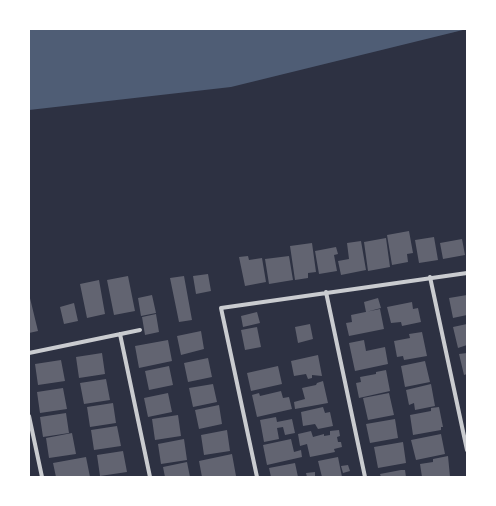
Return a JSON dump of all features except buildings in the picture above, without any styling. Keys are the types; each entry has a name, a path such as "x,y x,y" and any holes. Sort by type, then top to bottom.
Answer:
{"street":[{"path":"257,477 221,308 467,273"},
{"path":"430,278 467,450"},
{"path":"326,292 364,477"},
{"path":"29,353 140,330"},
{"path":"120,334 150,477"},
{"path":"29,416 42,477"}],"water":[{"path":"29,29 467,29 231,87 29,110"}]}
